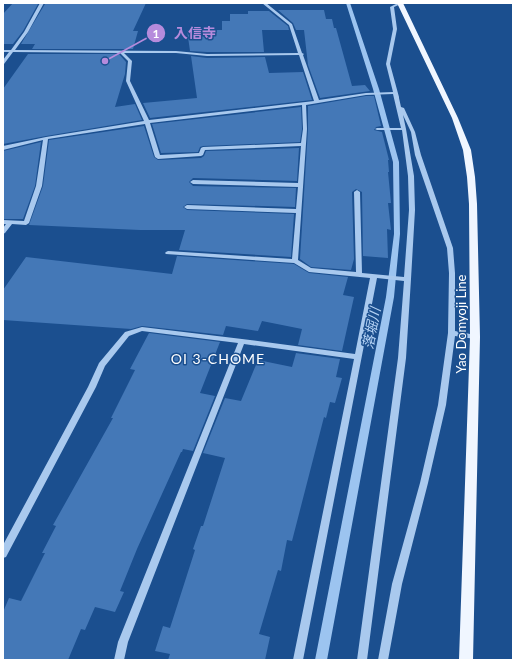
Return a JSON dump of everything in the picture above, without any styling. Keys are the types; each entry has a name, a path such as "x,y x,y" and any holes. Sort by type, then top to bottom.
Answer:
{"main road":[{"name":"Yao Domyoji Line","path":"400,3 455,118 467,150 473,204 475,336 466,660"}],"street":[{"path":"3,63 26,32 42,3"},
{"path":"264,3 291,24 317,102"},
{"path":"362,660 402,358 404,279 412,210 411,176 400,129 394,83 388,64 395,29 392,8 400,3"},
{"path":"3,51 176,52 207,55 302,54"},
{"path":"122,52 130,60 128,81 147,122 158,157 201,154 203,149 304,144"},
{"path":"3,148 46,138 147,122 304,104 373,94 395,94"},
{"path":"383,660 397,584 424,483 442,405 452,333 452,273 450,248 418,155 413,132 395,94"},
{"path":"295,261 305,129 304,104"},
{"path":"377,129 400,129"},
{"path":"3,222 26,223 39,186 46,138"},
{"path":"193,182 301,185"},
{"path":"357,192 359,275"},
{"path":"187,207 299,211"},
{"path":"3,232 10,223"},
{"path":"168,253 295,261 310,270 404,279"},
{"path":"298,660 358,357 377,276"},
{"path":"3,554 92,387 102,365 127,334 142,329 358,357"},
{"path":"452,333 475,336"},
{"path":"119,660 123,642 242,341"}],"building":[{"path":"13,3 38,4 23,31 13,44 3,44 3,14"},
{"path":"146,3 133,31 138,31 133,49 32,49 35,44 21,44 45,4"},
{"path":"278,10 324,10 326,19 332,19 334,28 336,28 352,86 365,85 370,91 320,98 308,65 304,30 296,30 293,23"},
{"path":"248,11 269,11 288,26 289,30 262,30 264,52 190,51 187,30 222,30 222,21 230,21 230,14 248,14"},
{"path":"28,54 119,54 126,62 125,74 115,107 135,104 142,120 3,144 3,89"},
{"path":"191,56 207,58 265,57 269,73 303,72 312,100 150,118 143,103 197,98"},
{"path":"374,96 381,126 376,127 374,130 382,132 389,160 388,172 391,203 388,203 391,230 387,229 388,258 363,256 362,192 356,189 352,192 354,259 351,270 311,267 300,259 308,129 308,106"},
{"path":"301,107 302,129 300,142 203,146 200,147 198,152 161,153 152,124"},
{"path":"144,126 154,157 158,160 201,158 204,156 206,151 299,148 297,181 193,178 189,182 193,186 296,188 295,207 187,204 183,207 187,210 294,214 291,257 179,250 185,230 140,230 29,225 43,186 49,140"},
{"path":"41,142 35,186 23,219 3,219 3,151"},
{"path":"177,256 294,264 309,273 348,277 343,295 354,297 342,351 298,345 302,329 262,321 258,331 226,326 223,335 142,326 131,329 3,320 3,290 26,257 172,274"},
{"path":"149,333 220,342 200,393 215,396 193,451 183,449 181,452 137,549 120,591 124,592 115,612 95,607 85,630 81,629 68,660 3,660 3,612 9,598 21,601 45,553 42,553 56,526 53,525 113,418 111,418 135,370 130,369"},
{"path":"296,353 340,359 336,377 342,378 335,403 330,402 326,418 324,417 292,541 287,540 281,571 278,570 259,634 270,637 265,660 168,660 170,654 155,651 163,626 170,628 195,550 193,549 201,526 203,526 225,458 203,453 225,398 241,401 258,360 292,367"}],"waterway":[{"name":"落堀川","path":"321,660 390,297 397,234 396,162 376,89 348,3"}],"place":[{"name":"入信寺","path":"105,61"}],"district":[{"name":"OI 3-CHOME","path":"218,358"}]}
